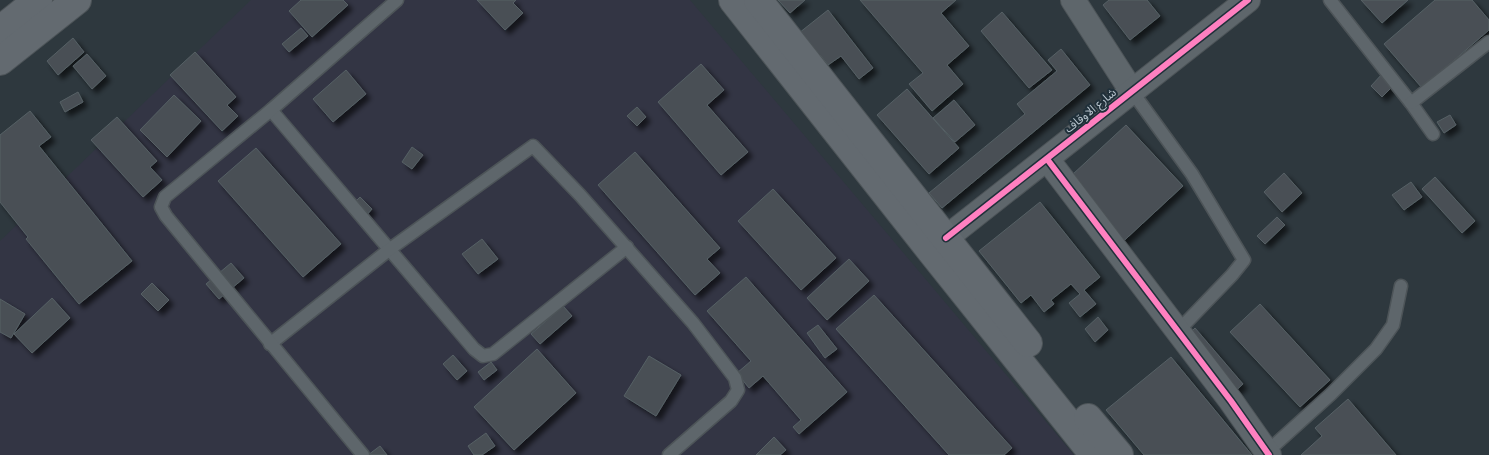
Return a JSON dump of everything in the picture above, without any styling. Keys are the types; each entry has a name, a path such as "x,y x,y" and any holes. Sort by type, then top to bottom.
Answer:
{"main road":[{"path":"0,30 38,0"},
{"path":"733,0 774,36 846,127 1094,455"},
{"path":"758,0 774,36"},
{"path":"0,61 70,2"},
{"path":"846,127 946,238 1119,455"}],"street":[{"path":"1073,0 1132,90"},
{"name":"شارع الاوقاف","path":"946,238 1248,0"},
{"path":"1047,159 1269,453"}],"lane":[{"path":"363,455 270,344 166,216 161,207 165,197 271,110 397,0"},
{"path":"1330,0 1433,134"},
{"path":"1411,104 1489,42"},
{"path":"1132,90 1192,174 1244,260 1178,331"},
{"path":"271,110 474,349 483,356 493,354 627,247"},
{"path":"270,344 390,249 533,146 627,247 693,323 735,378 738,390 731,401 669,455"},
{"path":"1269,453 1376,349 1393,326 1402,286"}],"shaded area":[{"path":"251,0 690,0 1074,455 0,455 0,241"}],"building":[{"path":"301,0 343,0 348,5 312,37 289,11"},
{"path":"477,0 516,0 513,3 523,13 505,30"},
{"path":"778,0 805,0 790,13"},
{"path":"860,0 956,0 941,13 969,46 947,65 963,84 932,111 909,84 923,73"},
{"path":"1109,0 1147,0 1160,16 1130,40 1103,5"},
{"path":"1361,0 1408,0 1382,23"},
{"path":"1435,0 1472,0 1489,20 1489,30 1422,88 1384,44"},
{"path":"828,10 873,68 859,79 841,56 828,65 820,55 818,58 799,33"},
{"path":"1002,12 1052,70 1029,88 981,31"},
{"path":"301,28 308,36 289,52 282,44"},
{"path":"73,38 84,52 58,75 47,61"},
{"path":"1061,49 1090,85 942,208 929,193 1025,114 1017,104 1057,71 1048,60"},
{"path":"195,52 236,97 227,105 238,116 222,131 170,75"},
{"path":"87,54 106,76 92,89 73,66"},
{"path":"701,64 724,90 707,105 748,152 721,175 658,102"},
{"path":"346,70 366,94 333,122 313,99"},
{"path":"1383,73 1394,85 1382,97 1371,86"},
{"path":"907,89 959,148 929,174 877,115"},
{"path":"78,92 83,102 65,112 60,102"},
{"path":"174,95 201,121 167,157 140,130"},
{"path":"954,100 975,125 955,142 933,118"},
{"path":"637,107 646,117 637,126 627,116"},
{"path":"30,111 51,137 39,146 132,261 79,304 26,239 28,237 0,202 0,135"},
{"path":"1450,115 1456,125 1444,133 1437,122"},
{"path":"117,117 157,161 150,167 162,180 143,197 91,140"},
{"path":"1126,125 1183,186 1115,249 1059,187"},
{"path":"412,147 423,155 412,169 402,162"},
{"path":"256,148 341,244 303,277 218,181"},
{"path":"635,152 720,248 707,259 720,273 695,295 598,185"},
{"path":"1284,173 1302,193 1282,212 1264,192"},
{"path":"1435,177 1475,221 1462,233 1422,189"},
{"path":"1411,182 1422,197 1404,210 1392,195"},
{"path":"773,189 836,258 801,290 738,221"},
{"path":"360,197 372,209 365,217 352,205"},
{"path":"1040,202 1100,277 1084,290 1096,304 1080,317 1069,303 1080,294 1071,284 1051,300 1054,304 1044,312 1031,295 1021,303 979,251"},
{"path":"1277,217 1285,225 1265,244 1257,236"},
{"path":"482,239 498,259 478,274 462,254"},
{"path":"849,259 869,281 827,320 807,298"},
{"path":"231,263 244,278 219,299 206,284"},
{"path":"746,277 847,392 799,434 793,427 801,420 763,376 749,388 737,373 751,361 707,311"},
{"path":"152,283 169,300 158,311 141,294"},
{"path":"874,295 1012,448 1004,455 949,455 836,329"},
{"path":"52,298 70,318 32,353 14,334"},
{"path":"0,299 25,314 11,338 0,332"},
{"path":"1260,304 1330,380 1300,407 1230,332"},
{"path":"563,306 572,316 540,344 531,334"},
{"path":"1098,317 1108,330 1095,342 1085,329"},
{"path":"818,325 837,349 825,358 807,333"},
{"path":"1195,328 1243,384 1229,397 1181,342"},
{"path":"537,349 576,393 514,450 474,407"},
{"path":"453,355 467,371 457,380 443,364"},
{"path":"649,356 681,375 656,416 624,396"},
{"path":"1171,357 1252,455 1144,455 1106,410"},
{"path":"491,362 497,370 484,380 478,372"},
{"path":"1348,399 1396,455 1301,455 1322,436 1315,428"},
{"path":"486,433 495,446 482,455 474,455 468,446"},
{"path":"774,437 786,450 780,455 756,455"},
{"path":"380,446 387,455 368,455"}],"cycle path":[{"path":"946,238 1248,0"},
{"path":"1047,159 1231,401 1269,455"}]}
